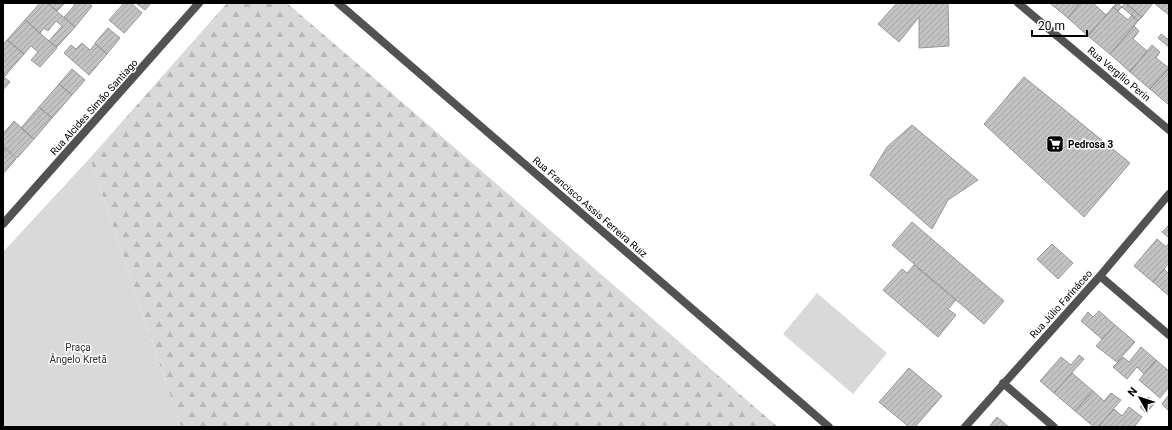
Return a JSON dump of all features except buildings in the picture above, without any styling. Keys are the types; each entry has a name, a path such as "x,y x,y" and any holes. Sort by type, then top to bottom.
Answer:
{"street":[{"name":"Rua Alcides Simão Santiago","path":"3,224 199,3"},
{"name":"Rua Francisco Assis Ferreira Ruiz","path":"338,3 829,427"},
{"name":"Rua Vergílio Perin","path":"1018,3 1169,130"},
{"name":"Rua Júlio Farináceo","path":"965,427 1100,276 1169,194"},
{"path":"1100,276 1169,336"},
{"path":"1003,383 1054,427"}],"green space":[{"path":"227,3 287,3 778,427 181,427 90,158"},
{"name":"Praça Ângelo Kretã","path":"90,158 181,427 3,427 3,252"},
{"path":"817,293 887,353 853,394 783,334"}],"place":[{"name":"Pedrosa 3","path":"1055,144"}]}
